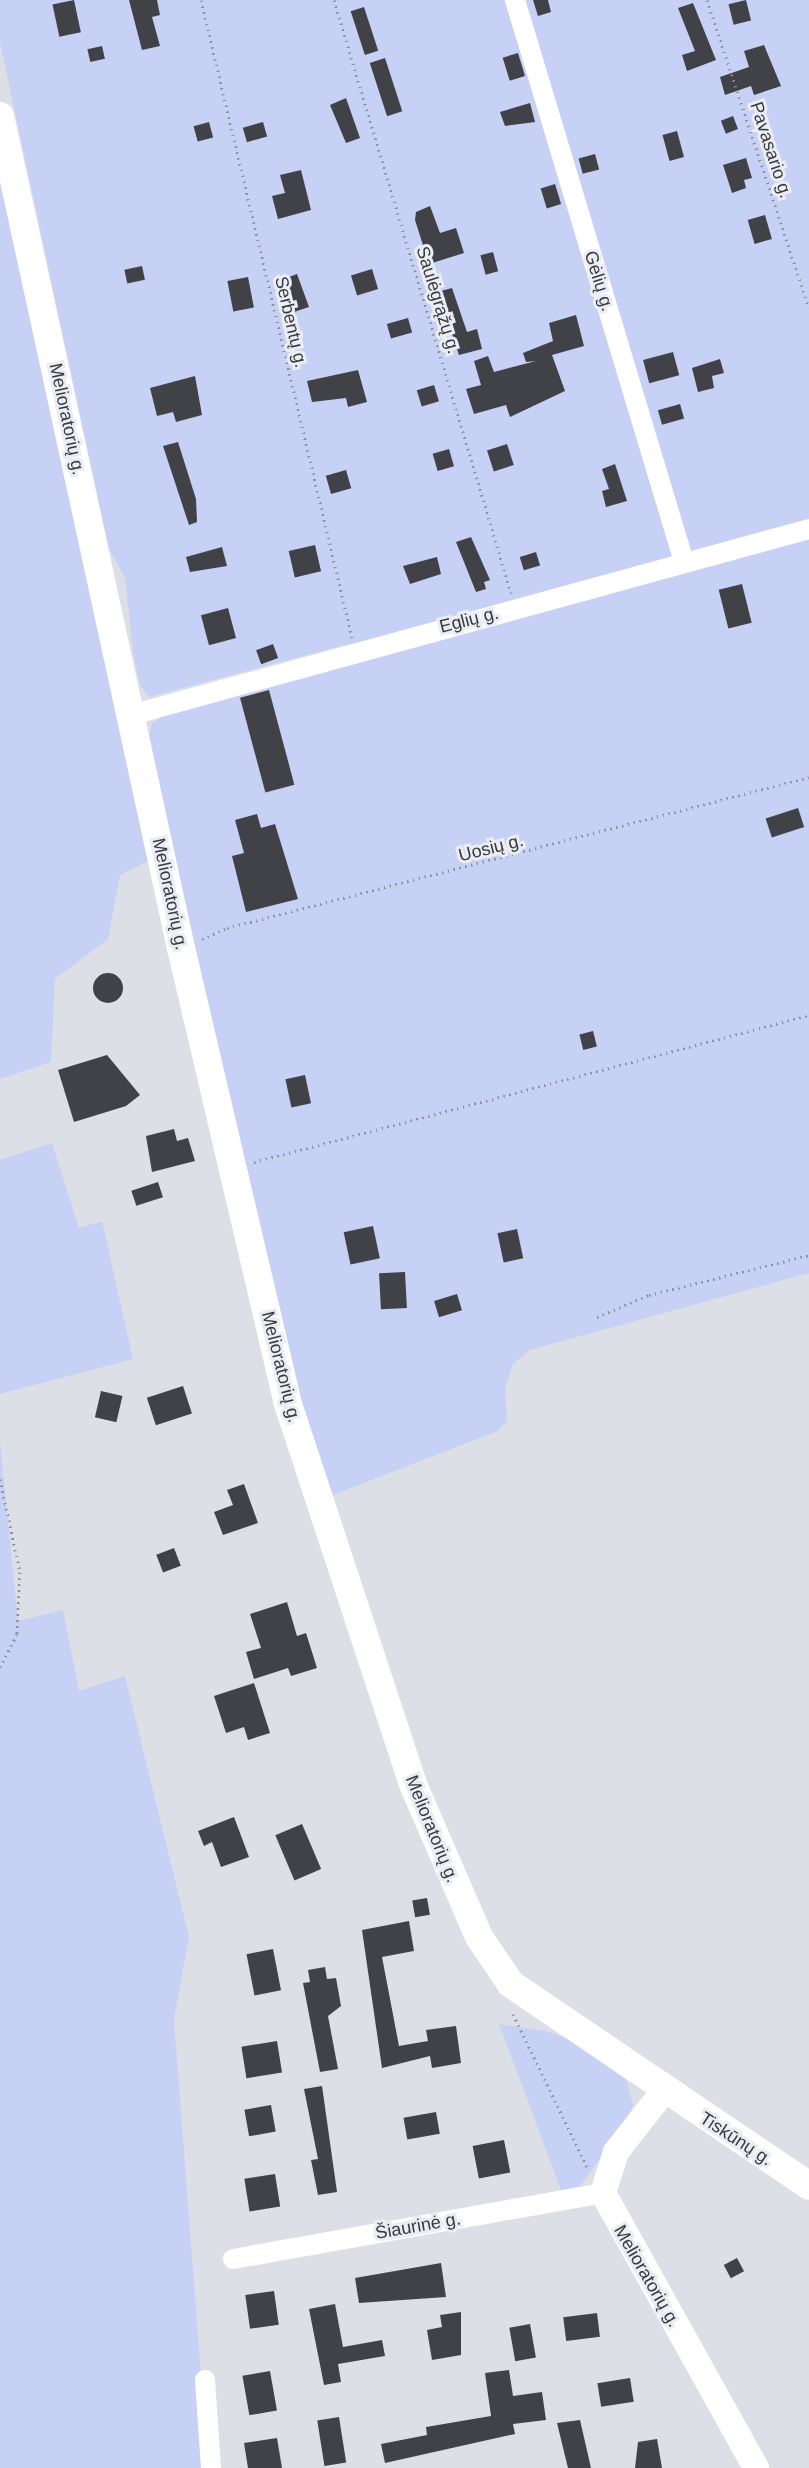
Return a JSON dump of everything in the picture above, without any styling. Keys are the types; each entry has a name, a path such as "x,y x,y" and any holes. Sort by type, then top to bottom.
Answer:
{"main road":[{"name":"Melioratorių g.","path":"0,116 181,948 289,1407 412,1782 450,1876 479,1937 511,1984 663,2092"},
{"name":"Tiskūnų g.","path":"663,2092 809,2186"}],"street":[{"name":"Gėlių g.","path":"515,0 684,562"},
{"name":"Eglių g.","path":"131,715 355,650 809,529"},
{"path":"603,2193 616,2152 663,2092"},
{"name":"Šiaurinė g.","path":"233,2259 603,2193"},
{"name":"Melioratorių g.","path":"603,2193 756,2468"},
{"path":"205,2380 211,2468"}],"path":[{"name":"Serbentų g.","path":"201,0 355,650"},
{"name":"Saulėgrąžų g.","path":"334,0 516,608"},
{"name":"Pavasario g.","path":"707,0 809,308"},
{"name":"Uosių g.","path":"181,948 227,928 809,777"},
{"path":"234,1170 267,1157 809,1015"},
{"path":"597,1317 648,1295 809,1256"},
{"path":"0,1479 20,1572 17,1634 0,1667"},
{"path":"513,2014 603,2193"}],"shaded area":[{"path":"0,0 809,0 809,1273 530,1350 513,1364 505,1388 507,1421 498,1431 325,1498 293,1386 148,738 152,723 164,715 494,613 341,646 149,697 140,685 133,652 125,578 109,549 0,43"},
{"path":"0,164 148,861 120,875 108,939 55,979 51,1062 0,1079"},
{"path":"52,1143 79,1228 102,1221 133,1359 0,1394 0,1160"},
{"path":"0,1440 18,1621 63,1610 79,1691 125,1676 189,1937 174,2019 208,2468 0,2468"},
{"path":"499,2024 546,2031 573,2041 626,2080 633,2105 628,2121 580,2186 561,2190"}],"building":[{"path":"74,0 81,32 59,37 52,5"},
{"path":"129,0 157,0 160,15 152,17 160,46 142,50"},
{"path":"533,0 548,0 551,12 538,16"},
{"path":"746,0 751,20 734,25 729,4"},
{"path":"693,3 716,60 687,71 682,55 695,51 678,8"},
{"path":"364,7 378,51 365,55 351,11"},
{"path":"764,45 781,86 754,95 751,86 725,95 720,77 749,67 744,51"},
{"path":"102,46 105,59 90,62 87,49"},
{"path":"518,53 525,76 510,81 503,58"},
{"path":"385,58 402,111 387,116 370,63"},
{"path":"346,98 360,138 346,143 330,105"},
{"path":"530,103 535,122 505,126 500,112"},
{"path":"733,116 738,129 726,134 721,121"},
{"path":"209,122 213,137 198,142 194,126"},
{"path":"263,122 267,136 247,142 243,128"},
{"path":"677,131 684,157 669,161 663,135"},
{"path":"595,154 599,169 583,174 579,158"},
{"path":"746,158 752,178 744,180 746,188 732,193 723,165"},
{"path":"301,170 311,210 278,219 272,196 285,193 280,175"},
{"path":"555,184 561,204 547,208 541,188"},
{"path":"430,206 440,233 456,228 464,253 429,264 415,220 416,212"},
{"path":"765,215 772,239 755,244 748,220"},
{"path":"493,252 498,271 486,275 480,255"},
{"path":"142,266 145,280 127,283 124,270"},
{"path":"372,269 378,289 357,296 351,275"},
{"path":"297,274 309,307 291,313 284,279"},
{"path":"248,277 254,307 233,311 227,281"},
{"path":"452,288 467,332 477,329 482,349 459,355 442,304 441,291"},
{"path":"576,315 584,346 552,355 565,391 510,417 506,405 474,414 466,389 481,385 474,361 488,356 494,372 536,361 526,362 523,353 553,341 549,323"},
{"path":"408,318 412,332 391,338 387,324"},
{"path":"673,352 679,375 649,383 643,360"},
{"path":"720,359 724,373 712,376 714,388 698,392 692,368"},
{"path":"358,370 367,402 348,407 346,398 312,402 307,381"},
{"path":"195,376 202,415 176,422 173,412 157,416 150,388"},
{"path":"434,385 439,401 422,407 417,390"},
{"path":"680,404 684,418 662,425 658,410"},
{"path":"178,442 196,499 197,522 189,525 163,446"},
{"path":"507,444 514,465 494,471 487,450"},
{"path":"449,449 454,466 438,471 433,454"},
{"path":"615,464 627,501 606,507 602,491 609,489 602,469"},
{"path":"346,470 351,488 331,494 326,476"},
{"path":"471,537 490,580 484,582 486,589 476,592 456,542"},
{"path":"315,545 321,571 295,577 289,551"},
{"path":"222,547 227,566 190,572 186,557"},
{"path":"536,552 540,565 524,570 520,557"},
{"path":"437,557 441,574 410,584 403,566"},
{"path":"742,584 752,623 728,629 719,590"},
{"path":"228,608 236,638 209,645 201,615"},
{"path":"273,644 278,658 261,664 256,650"},
{"path":"269,690 294,785 265,792 240,698"},
{"path":"798,808 804,827 772,838 766,819"},
{"path":"257,814 261,828 275,824 298,899 246,912 232,856 244,853 235,820"},
{"path":"108,973 118,978 123,988 118,998 108,1003 98,998 93,988 98,978"},
{"path":"593,1031 597,1047 583,1050 579,1034"},
{"path":"107,1055 140,1095 126,1106 74,1122 58,1070"},
{"path":"305,1075 311,1103 291,1108 285,1079"},
{"path":"174,1129 177,1141 188,1138 195,1161 152,1172 146,1136"},
{"path":"158,1182 163,1197 136,1206 131,1191"},
{"path":"373,1226 380,1258 351,1265 344,1232"},
{"path":"517,1229 523,1258 504,1263 497,1233"},
{"path":"405,1272 407,1308 381,1309 379,1273"},
{"path":"457,1294 462,1310 439,1317 434,1301"},
{"path":"183,1386 192,1414 156,1425 147,1398"},
{"path":"101,1391 122,1396 116,1422 95,1417"},
{"path":"244,1484 258,1523 223,1535 214,1512 233,1505 227,1490"},
{"path":"174,1548 181,1566 163,1573 156,1555"},
{"path":"287,1602 297,1636 306,1633 317,1668 291,1676 288,1668 254,1679 246,1652 261,1648 250,1614"},
{"path":"254,1683 270,1733 248,1740 244,1727 226,1733 214,1696"},
{"path":"234,1817 249,1857 221,1867 212,1842 204,1846 198,1831"},
{"path":"302,1824 321,1869 294,1880 275,1835"},
{"path":"427,1898 430,1915 415,1917 412,1901"},
{"path":"409,1921 414,1951 382,1957 399,2046 428,2041 426,2030 456,2026 461,2063 432,2068 430,2056 382,2068 362,1930"},
{"path":"273,1949 281,1990 255,1995 246,1954"},
{"path":"325,1967 327,1979 336,1978 341,2006 328,2016 338,2069 320,2072 303,1983 310,1982 308,1970"},
{"path":"277,2041 282,2073 246,2078 241,2047"},
{"path":"322,2086 337,2192 318,2195 311,2160 318,2159 304,2089"},
{"path":"271,2105 276,2132 249,2136 244,2110"},
{"path":"436,2112 440,2134 407,2139 404,2118"},
{"path":"504,2140 510,2172 479,2178 473,2146"},
{"path":"275,2174 280,2207 250,2211 244,2179"},
{"path":"737,2258 744,2271 731,2278 724,2265"},
{"path":"441,2263 446,2297 359,2303 355,2278"},
{"path":"274,2291 279,2325 250,2329 245,2295"},
{"path":"335,2304 343,2347 382,2340 385,2356 338,2364 341,2382 324,2385 309,2309"},
{"path":"461,2312 461,2355 432,2360 427,2330 442,2327 440,2315"},
{"path":"597,2313 600,2337 566,2341 563,2317"},
{"path":"530,2324 536,2357 515,2361 509,2328"},
{"path":"509,2370 513,2396 542,2392 546,2420 513,2424 515,2434 385,2463 381,2444 427,2435 426,2427 491,2416 485,2373"},
{"path":"270,2371 277,2410 249,2415 242,2376"},
{"path":"630,2378 634,2402 601,2407 597,2383"},
{"path":"339,2417 346,2462 324,2466 317,2420"},
{"path":"580,2420 591,2468 568,2468 557,2423"},
{"path":"277,2438 282,2468 248,2468 244,2443"},
{"path":"657,2439 662,2468 635,2468 638,2442"}]}
